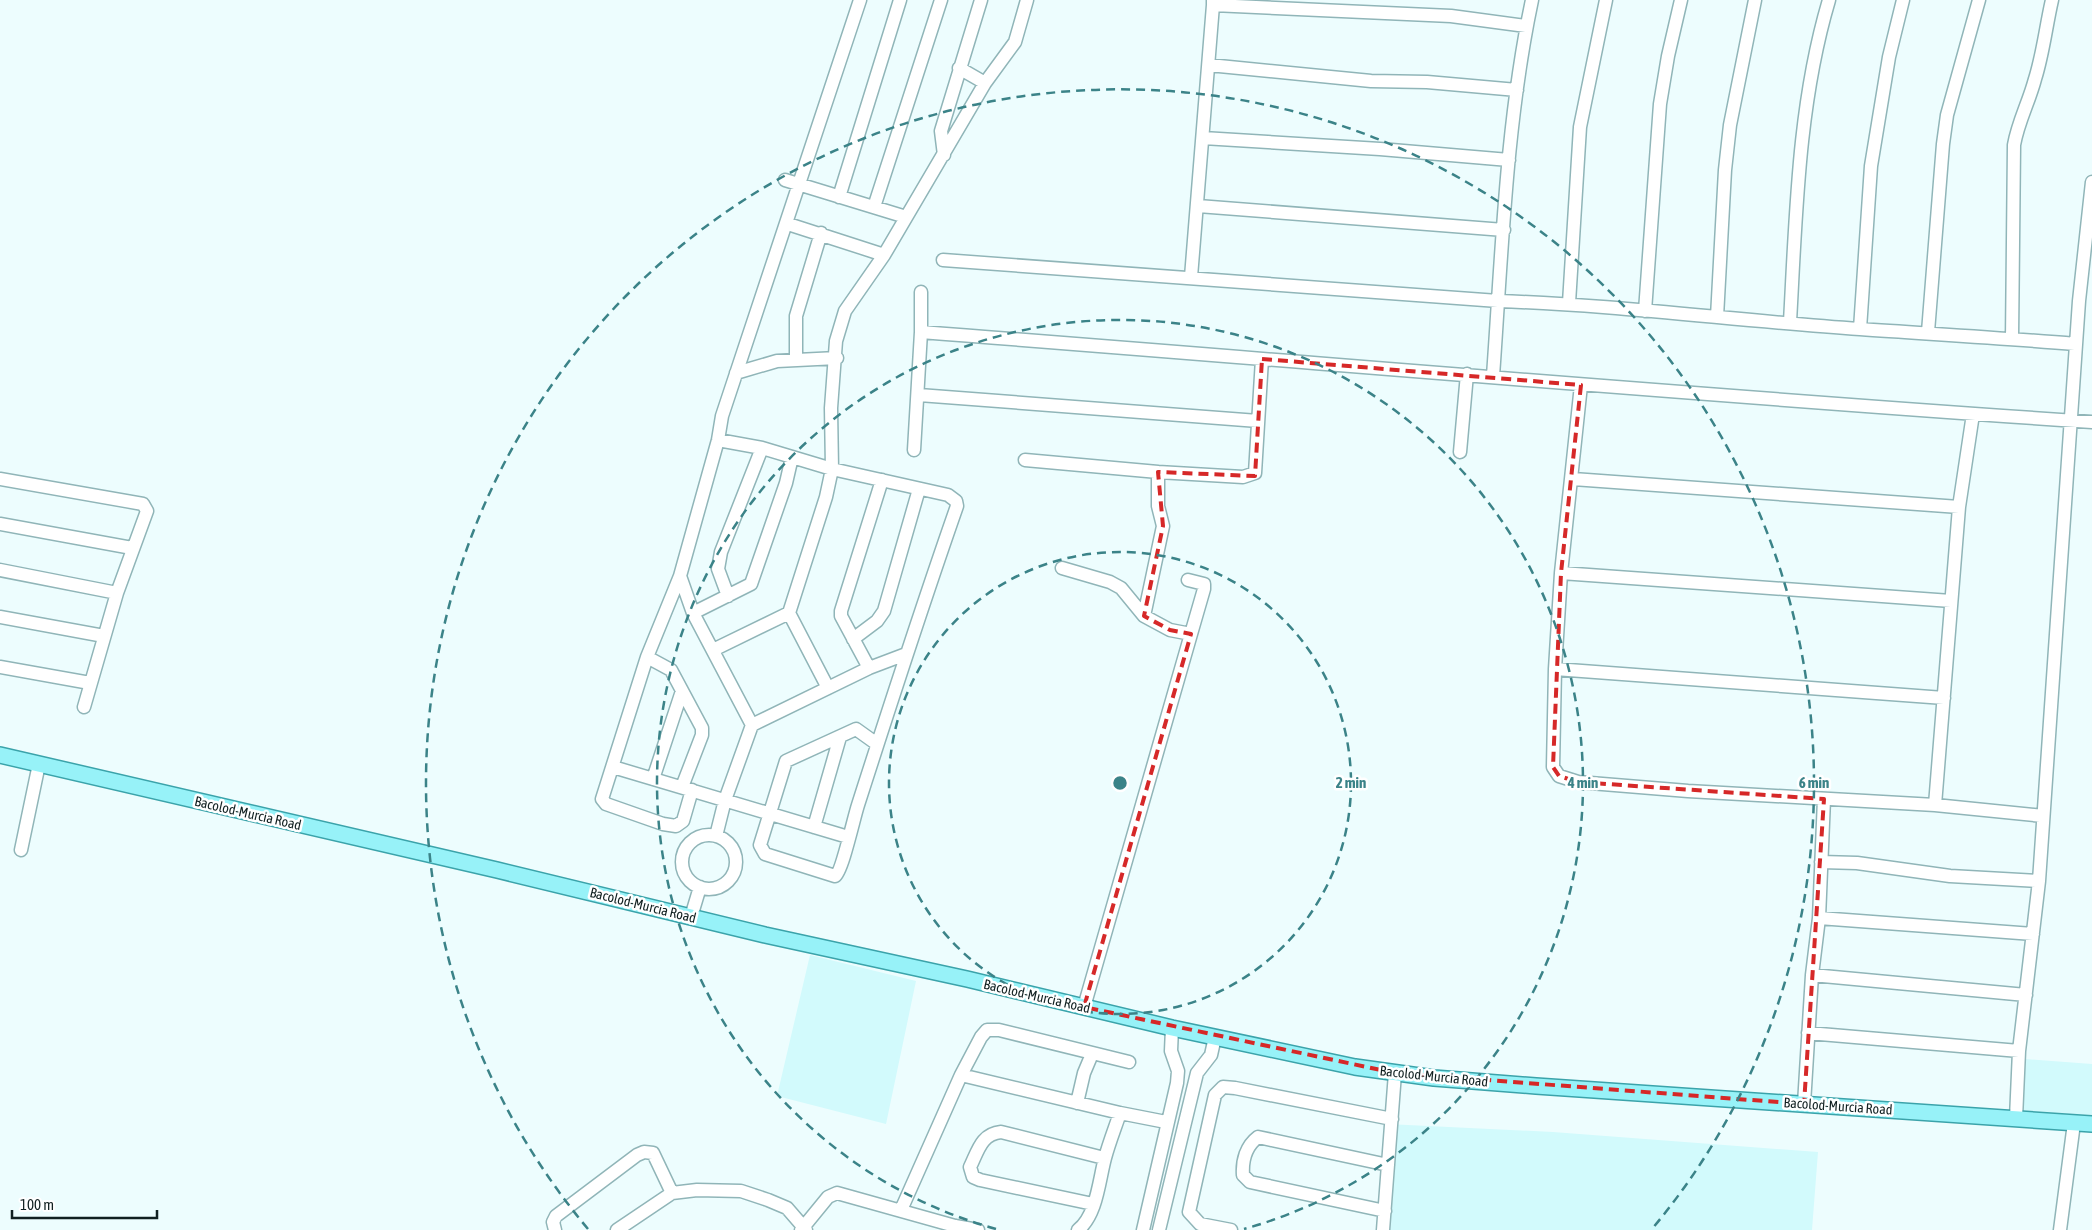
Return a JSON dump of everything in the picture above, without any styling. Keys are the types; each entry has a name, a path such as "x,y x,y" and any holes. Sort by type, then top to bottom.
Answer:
{"main road":[{"name":"Bacolod-Murcia Road","path":"0,755 1172,1028 1355,1067 1395,1073 1536,1086 2092,1124"}],"street":[{"path":"647,657 671,670 699,720 702,735 687,788 683,821 676,826 663,824 602,802 602,795 613,767 647,657 680,576 718,440 722,416 788,224 860,0"},
{"path":"839,198 900,0"},
{"path":"874,207 941,0"},
{"path":"944,155 941,131 981,0"},
{"path":"828,688 790,613 826,498 832,469 831,408 836,341 845,311 884,255 985,83 1015,42 1027,0"},
{"path":"1493,376 1516,90 1532,0"},
{"path":"1569,303 1580,127 1606,0"},
{"path":"1645,311 1660,104 1668,56 1681,0"},
{"path":"1717,317 1725,170 1730,125 1756,0"},
{"path":"1790,322 1807,98 1829,0"},
{"path":"1860,329 1871,166 1888,57 1904,0"},
{"path":"1928,332 1943,144 1948,116 1979,0"},
{"path":"2012,339 2014,145 2017,128 2032,92 2040,63 2052,0"},
{"path":"1191,277 1213,3 1450,16 1526,26"},
{"path":"1209,65 1371,81 1427,82 1516,90"},
{"path":"959,68 985,83"},
{"path":"1203,138 1380,149 1509,160"},
{"path":"785,180 906,217"},
{"path":"2016,1118 2019,1051 2039,880 2072,421 2075,344 2092,182"},
{"path":"1198,206 1504,230"},
{"path":"788,224 821,233 884,255"},
{"path":"796,359 796,316 821,233"},
{"path":"943,260 1498,300 1569,303 1860,329 1928,332 2075,344"},
{"path":"914,450 921,332 921,292"},
{"path":"921,332 1493,376 1581,385 2092,422"},
{"path":"736,373 777,361 836,358"},
{"path":"1025,460 1158,472 1251,476 1255,471 1262,359"},
{"path":"1460,452 1466,374"},
{"path":"1581,385 1573,479 1561,573 1555,669 1553,768 1559,776 1578,782 1935,805 2043,816"},
{"path":"918,395 1258,421"},
{"path":"1935,805 1959,507 1973,414"},
{"path":"718,440 762,448 832,469 952,496 956,501 957,506 877,744 848,837 841,869 837,875 825,874 765,854 761,850 760,844 771,814 786,761 795,755 856,729 877,744"},
{"path":"728,596 718,569 721,552 762,448"},
{"path":"693,613 751,584 786,483 792,457"},
{"path":"1144,616 1163,526 1158,506 1158,472"},
{"path":"0,478 143,504 147,511 117,592 84,707"},
{"path":"1573,479 1959,507"},
{"path":"869,668 841,616 841,611 882,480"},
{"path":"853,638 877,621 884,611 919,489"},
{"path":"0,524 132,548"},
{"path":"1062,568 1116,585 1144,616 1170,630 1191,634"},
{"path":"0,570 117,592"},
{"path":"1561,573 1952,601"},
{"path":"680,576 693,613 752,726"},
{"path":"1084,1007 1204,589 1204,584 1188,580"},
{"path":"713,650 790,613"},
{"path":"0,617 104,636"},
{"path":"716,836 725,800 752,726 869,668 906,654"},
{"path":"0,667 90,683"},
{"path":"1555,669 1944,698"},
{"path":"653,779 682,691"},
{"path":"814,827 840,737"},
{"path":"21,850 39,764"},
{"path":"613,767 848,837"},
{"path":"1804,1104 1812,975 1819,918 1824,799"},
{"path":"716,836 727,842 734,852 735,869 733,875 724,884 713,889 700,887 691,882 684,873 682,862 684,851 698,837 716,836"},
{"path":"1821,862 1857,863 1950,876 2039,880"},
{"path":"691,917 700,887"},
{"path":"1819,918 2033,934"},
{"path":"1812,975 2026,995"},
{"path":"1143,1230 1166,1122 1178,1076 1170,1051 1172,1028"},
{"path":"901,1210 961,1074 981,1037 987,1030 999,1030 1129,1062"},
{"path":"1808,1033 2019,1051"},
{"path":"1159,1230 1197,1073 1211,1055 1215,1037"},
{"path":"1077,1103 1084,1073 1092,1054"},
{"path":"1383,1230 1395,1073"},
{"path":"961,1074 1077,1103 1166,1122"},
{"path":"1231,1230 1205,1228 1189,1212 1215,1095 1224,1088 1235,1088 1392,1119"},
{"path":"1171,1104 1189,1107"},
{"path":"1078,1230 1094,1204 1101,1185 1104,1158 1120,1113"},
{"path":"2060,1230 2074,1122"},
{"path":"1094,1204 980,1180 973,1177 970,1167 984,1139 991,1134 1001,1132 1104,1158"},
{"path":"1385,1212 1250,1182 1243,1175 1243,1170 1246,1153 1253,1141 1258,1137 1388,1165"},
{"path":"555,1230 553,1222 556,1216 614,1170 644,1152 653,1153 658,1160 672,1193"},
{"path":"1155,1174 1171,1177"},
{"path":"617,1230 672,1193 697,1190 741,1191 787,1208 804,1229 833,1193 901,1210 955,1228 978,1230"}],"highlighted area":[{"path":"1262,359 1581,385 1561,573 1553,767 1559,776 1578,782 1824,799 1804,1104 1395,1073 1084,1007 1191,634 1170,630 1144,616 1163,526 1158,472 1255,476"}],"shaded area":[{"path":"810,955 916,981 886,1124 777,1096"},
{"path":"2025,1059 2092,1064 2092,1118 2022,1113"},
{"path":"1387,1124 1553,1132 1818,1152 1812,1230 1381,1230"}]}
